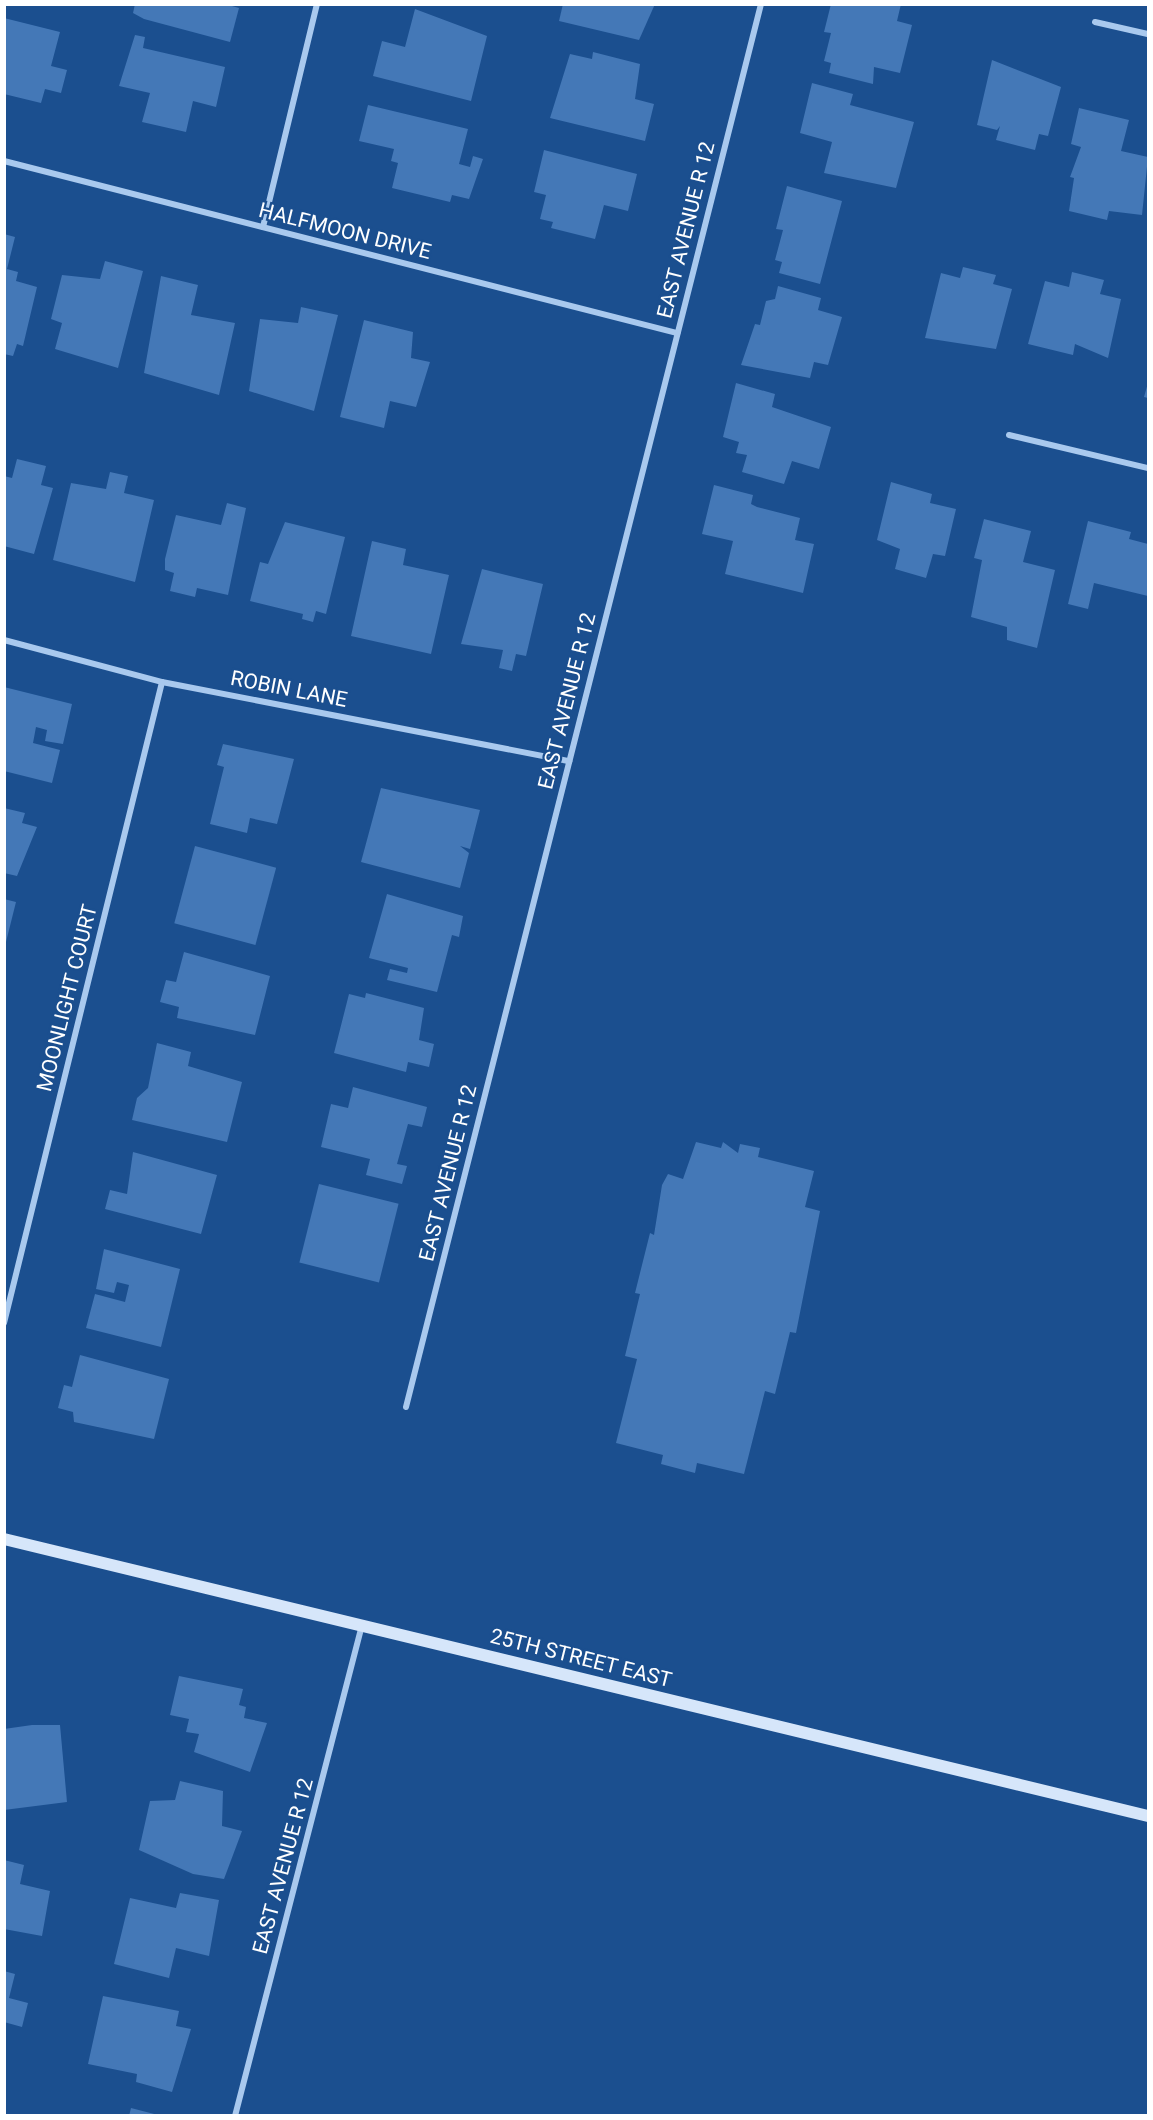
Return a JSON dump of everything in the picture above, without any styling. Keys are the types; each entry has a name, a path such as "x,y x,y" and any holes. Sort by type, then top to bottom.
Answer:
{"main road":[{"name":"25TH STREET EAST","path":"4,1539 1149,1816"}],"street":[{"path":"263,227 317,4"},
{"name":"EAST AVENUE R 12","path":"406,1407 761,4"},
{"path":"1095,22 1149,34"},
{"name":"HALFMOON DRIVE","path":"4,160 677,333"},
{"path":"1009,435 1149,468"},
{"name":"ROBIN LANE","path":"4,640 162,682 569,760"},
{"name":"MOONLIGHT COURT","path":"4,1323 162,682"},
{"name":"EAST AVENUE R 12","path":"235,2115 363,1624"}],"building":[{"path":"135,4 225,4 239,8 230,42 144,19 133,13"},
{"path":"563,4 655,4 639,40 559,21"},
{"path":"831,4 901,4 897,21 912,25 900,73 874,67 873,84 829,73 831,63 824,61 831,33 824,32"},
{"path":"415,9 487,36 471,101 373,76 382,41 405,47"},
{"path":"4,18 60,32 51,66 67,70 61,93 45,89 41,103 4,94"},
{"path":"135,35 145,37 143,48 225,67 216,107 193,101 186,132 142,122 150,93 119,86"},
{"path":"593,52 640,64 635,99 654,104 645,141 550,118 570,54 592,59"},
{"path":"992,60 1061,87 1048,136 1039,134 1035,150 996,140 1000,126 997,130 977,125"},
{"path":"812,83 853,94 850,105 914,122 896,188 824,173 832,142 800,133"},
{"path":"368,105 468,129 459,164 470,167 473,156 483,159 469,199 452,195 450,202 392,188 398,163 391,161 394,149 359,141"},
{"path":"1079,108 1129,120 1121,151 1148,157 1142,215 1109,211 1107,220 1069,211 1074,178 1070,177 1081,147 1071,144"},
{"path":"544,150 637,174 628,211 604,205 595,239 551,228 553,222 540,219 546,195 534,192"},
{"path":"787,186 842,201 820,284 779,273 782,262 775,260 783,230 776,229"},
{"path":"4,234 15,237 7,269 18,272 16,281 37,287 23,346 17,344 13,356 4,354"},
{"path":"105,261 143,271 118,368 55,349 62,323 51,319 62,275 100,279"},
{"path":"963,267 996,275 993,284 1012,289 996,349 925,338 941,273 960,278"},
{"path":"1072,272 1104,280 1100,294 1121,299 1108,358 1075,344 1073,355 1028,344 1045,281 1069,287"},
{"path":"161,276 198,285 191,315 235,323 219,395 144,373"},
{"path":"778,286 821,298 818,310 842,317 828,365 814,362 810,378 741,365 755,324 760,325 766,301 775,299"},
{"path":"301,307 338,315 314,411 249,391 260,319 298,323"},
{"path":"364,320 413,332 411,358 430,362 416,407 390,401 384,428 340,417"},
{"path":"736,383 775,394 772,407 831,427 819,469 792,461 784,484 742,472 747,455 736,453 739,442 723,437"},
{"path":"1148,383 1148,398 1144,397"},
{"path":"17,459 46,466 41,485 53,488 34,554 4,546 4,476 12,478"},
{"path":"110,472 128,476 124,493 154,500 135,582 53,560 71,483 106,489"},
{"path":"891,482 932,494 930,503 956,509 945,556 933,554 926,578 895,569 900,549 877,540"},
{"path":"714,485 753,495 751,504 757,507 800,518 795,540 814,544 803,593 725,574 733,541 702,534"},
{"path":"227,503 246,508 228,595 197,588 195,597 170,591 174,573 165,570 165,559 176,515 221,525"},
{"path":"984,519 1031,531 1023,562 1055,570 1037,648 1007,640 1007,627 971,617 982,560 974,558"},
{"path":"1088,521 1131,532 1129,539 1148,544 1148,596 1094,583 1088,609 1068,604"},
{"path":"285,522 345,537 326,614 316,611 313,622 302,619 303,614 250,601 260,562 268,564"},
{"path":"372,541 406,549 403,565 449,575 431,654 351,636"},
{"path":"482,569 543,584 526,656 516,654 512,671 499,668 503,650 461,644"},
{"path":"4,687 72,704 63,744 45,741 47,730 36,727 33,743 60,750 52,783 4,771"},
{"path":"223,744 294,759 277,824 250,818 247,833 210,824 224,767 217,765"},
{"path":"381,788 480,810 470,849 460,846 469,853 460,888 361,862"},
{"path":"4,808 25,813 22,823 37,827 17,876 4,873"},
{"path":"195,846 276,868 255,945 174,923"},
{"path":"387,894 463,916 459,937 452,935 437,992 387,980 390,969 407,973 408,968 369,958"},
{"path":"4,899 16,902 5,946 4,946"},
{"path":"184,952 270,976 255,1035 177,1018 179,1007 160,1002 166,980 176,982"},
{"path":"366,993 424,1008 419,1040 434,1044 429,1067 408,1062 406,1072 334,1053 349,994 365,998"},
{"path":"157,1043 191,1052 188,1066 242,1082 227,1142 132,1120 137,1098 148,1088"},
{"path":"353,1087 427,1107 422,1127 408,1124 397,1164 407,1166 402,1184 366,1175 370,1159 321,1147 331,1104 348,1108"},
{"path":"696,1142 721,1148 723,1142 738,1153 740,1144 760,1148 758,1157 814,1171 805,1207 820,1211 796,1333 790,1332 775,1394 765,1391 744,1474 697,1463 695,1473 661,1464 663,1455 616,1443 637,1359 625,1356 640,1294 635,1293 650,1233 654,1235 662,1185 668,1174 683,1179"},
{"path":"133,1152 217,1175 201,1234 105,1209 110,1190 127,1194"},
{"path":"319,1184 399,1204 379,1282 299,1263"},
{"path":"104,1249 180,1269 161,1347 86,1328 95,1294 125,1302 129,1285 117,1282 114,1293 96,1289"},
{"path":"80,1355 169,1379 154,1439 74,1422 73,1412 58,1408 64,1385 72,1387"},
{"path":"179,1676 243,1689 239,1705 246,1707 244,1718 267,1723 250,1772 194,1752 199,1734 186,1732 189,1719 170,1715"},
{"path":"32,1725 60,1725 67,1802 4,1810 4,1729"},
{"path":"180,1781 223,1791 222,1826 242,1831 224,1879 193,1874 139,1850 150,1801 175,1800"},
{"path":"4,1860 24,1865 20,1884 50,1891 42,1936 4,1929"},
{"path":"180,1893 219,1900 209,1956 176,1948 169,1978 114,1964 130,1898 176,1908"},
{"path":"4,1971 15,1974 9,1998 28,2003 22,2027 4,2022"},
{"path":"103,1996 179,2011 176,2026 191,2029 172,2092 136,2082 137,2074 88,2064"},
{"path":"131,2108 158,2115 129,2116"}]}
